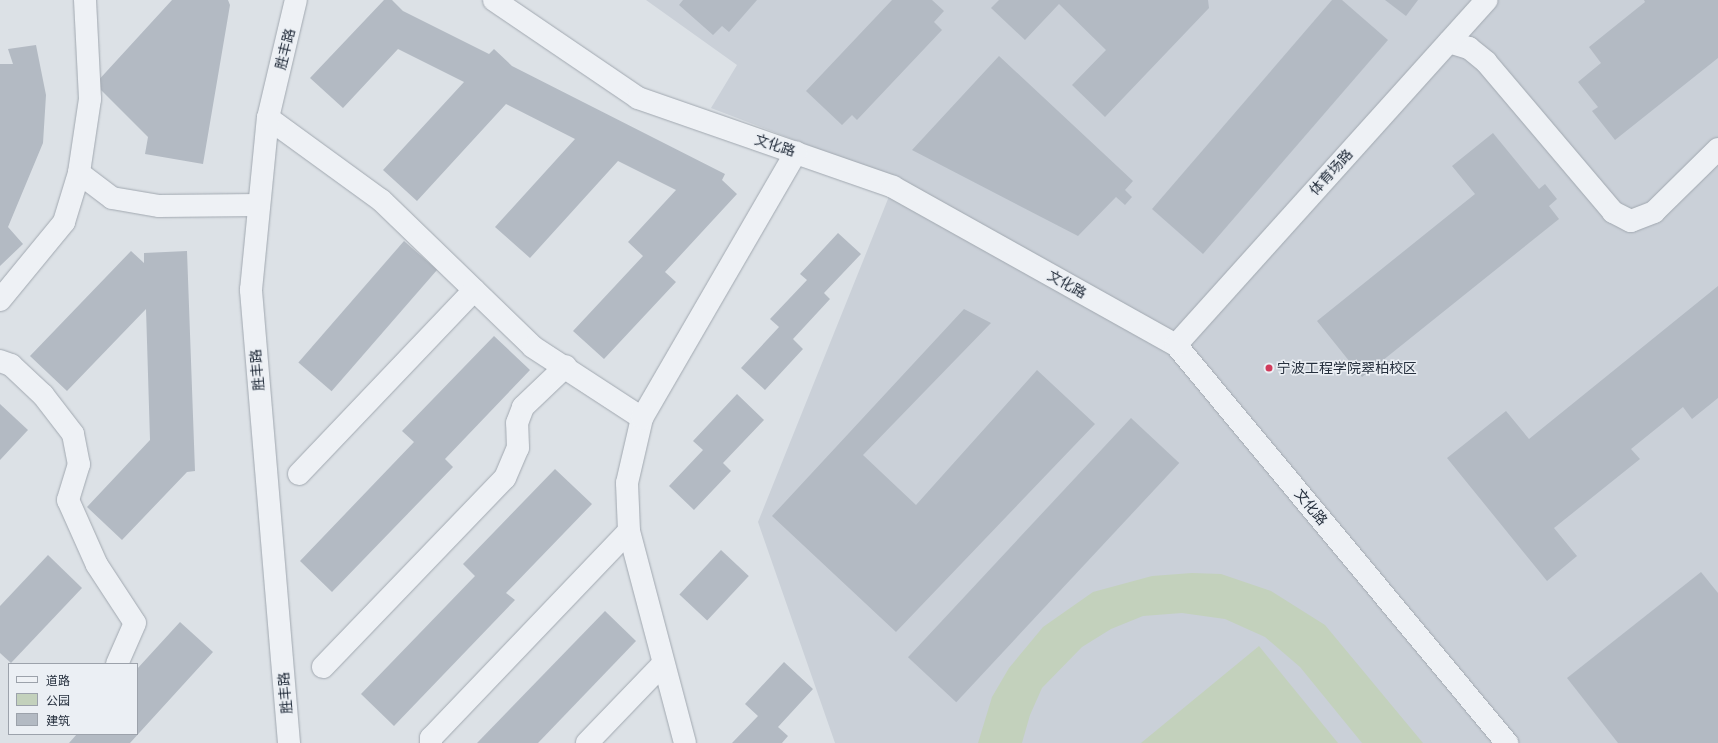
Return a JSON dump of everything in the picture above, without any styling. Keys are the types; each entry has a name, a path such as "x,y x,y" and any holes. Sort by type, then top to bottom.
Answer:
{"street":[{"path":"0,300 64,222 80,173 90,99 84,0"},
{"name":"胜丰路","path":"288,742 250,290 268,118 296,0"},
{"name":"文化路","path":"494,0 638,98 893,187 1176,344 1507,743"},
{"name":"体育场路","path":"1176,344 1487,0"},
{"path":"1448,42 1469,48 1486,62 1613,212 1631,221 1654,212 1718,149"},
{"path":"268,118 381,200 533,347 566,366 642,418"},
{"path":"685,743 629,531 627,483 642,418 796,152"},
{"path":"80,173 112,198 152,205 259,205"},
{"path":"299,474 474,290"},
{"path":"0,361 11,365 43,395 74,434 78,464 68,500 97,565 134,623 116,663"},
{"path":"323,667 505,478 518,448 517,423 522,407 566,366"},
{"path":"431,743 431,738 629,531"},
{"path":"587,743 663,664"}],"shaded area":[{"name":"宁波工程学院翠柏校区","path":"646,0 1718,0 1718,743 835,743 758,522 896,179 711,108 737,65"}],"green space":[{"path":"1192,573 1221,574 1271,591 1325,625 1423,743 1362,743 1300,667 1265,637 1225,619 1182,613 1143,616 1111,629 1082,647 1042,688 1030,715 1022,743 978,743 992,697 1009,668 1043,627 1093,592 1152,576"},
{"path":"1259,646 1338,743 1141,743"}],"building":[{"path":"172,0 228,0 230,5 203,164 145,154 148,137 95,84"},
{"path":"384,0 392,0 403,11 489,54 494,49 512,66 725,174 722,180 737,194 665,272 676,282 604,359 573,331 643,256 628,242 676,190 618,161 530,258 495,227 575,139 506,104 417,201 383,170 464,82 398,49 343,108 310,78"},
{"path":"683,0 757,0 729,32 722,26 713,35 679,5"},
{"path":"892,0 932,0 944,11 934,22 942,30 857,120 852,115 842,125 806,91"},
{"path":"999,0 1208,0 1209,8 1105,117 1072,85 1106,50 1059,4 1025,40 991,8"},
{"path":"1332,0 1342,0 1388,40 1203,254 1152,209"},
{"path":"1385,0 1418,0 1406,16"},
{"path":"1644,0 1718,0 1718,58 1615,140 1592,111 1598,107 1578,82 1601,63 1589,47 1645,2"},
{"path":"36,45 46,95 43,143 8,227 23,244 0,266 0,64 13,64 8,49"},
{"path":"999,56 1133,181 1125,190 1132,197 1125,205 1116,197 1078,236 912,150"},
{"path":"1493,133 1539,189 1545,184 1557,199 1549,206 1559,219 1362,377 1317,321 1475,194 1452,166"},
{"path":"838,233 861,254 824,293 830,299 793,339 803,349 765,390 741,368 779,327 770,319 807,280 800,274"},
{"path":"404,241 437,270 332,391 298,363"},
{"path":"131,251 144,263 144,253 187,251 195,471 187,472 122,540 87,507 150,440 146,309 67,391 30,356"},
{"path":"1718,286 1718,398 1692,419 1683,407 1631,449 1640,459 1554,528 1577,556 1547,581 1447,458 1506,411 1529,439"},
{"path":"964,309 991,323 863,455 916,505 1037,370 1095,424 896,632 772,516"},
{"path":"494,336 530,370 445,459 453,467 332,592 300,561 414,442 402,431"},
{"path":"737,394 764,420 723,463 731,471 694,510 669,486 703,450 693,441"},
{"path":"0,404 28,430 0,460"},
{"path":"1131,418 1179,463 956,702 908,657"},
{"path":"555,469 592,504 506,593 515,600 394,726 361,694 475,576 463,564"},
{"path":"721,550 749,576 707,621 679,595"},
{"path":"48,555 82,588 11,663 0,653 0,606"},
{"path":"1701,572 1718,593 1718,743 1618,743 1567,678"},
{"path":"605,611 636,641 538,743 477,743"},
{"path":"180,622 213,652 138,734 138,668"},
{"path":"784,662 813,689 778,727 788,736 782,743 732,743 758,716 745,704"},
{"path":"76,735 137,735 130,743 69,743"}],"place":[{"name":"宁波工程学院翠柏校区","path":"1269,368"}]}
